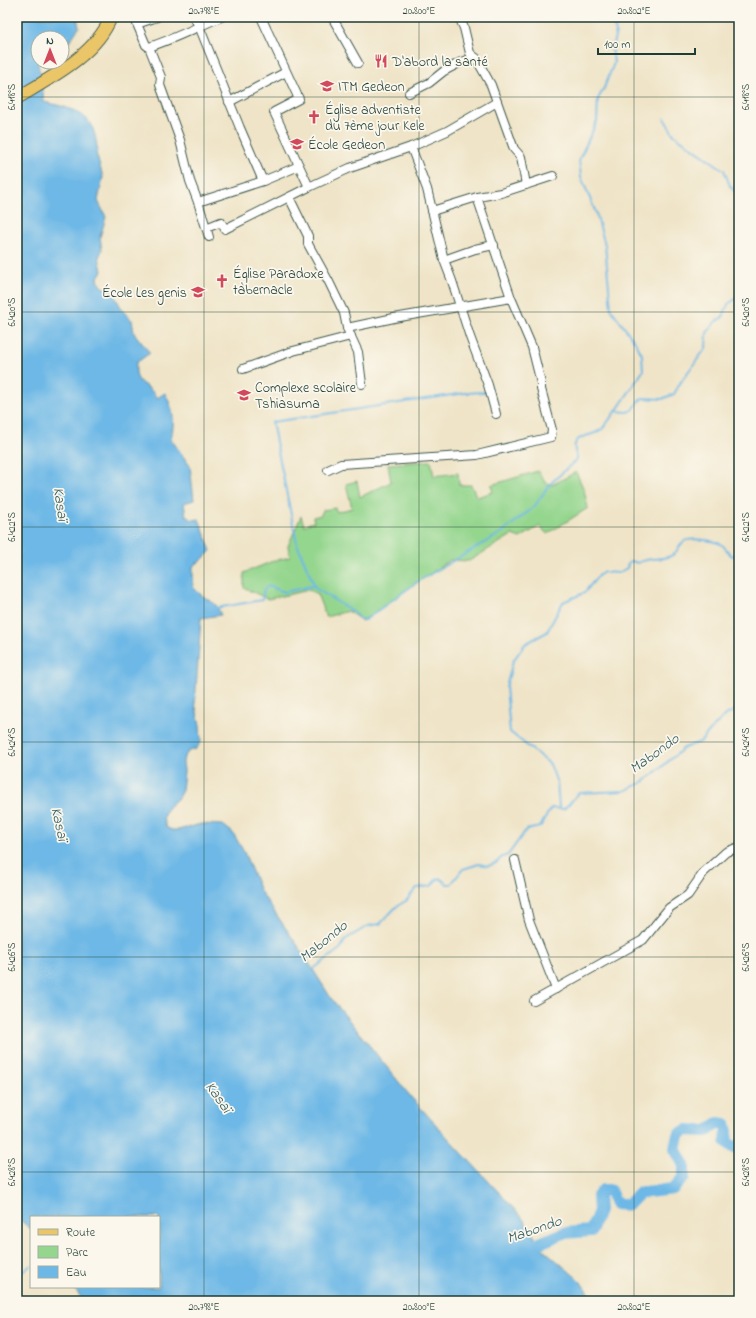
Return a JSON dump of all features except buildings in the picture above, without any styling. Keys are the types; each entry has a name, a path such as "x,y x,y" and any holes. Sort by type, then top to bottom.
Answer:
{"main road":[{"path":"17,98 57,73 82,55 100,38 111,17"}],"street":[{"path":"157,17 137,24 146,45 149,47 161,77 160,85 180,140 190,181 209,237"},
{"path":"194,17 263,181"},
{"path":"149,47 177,38 199,26 222,17"},
{"path":"261,17 299,99 274,112 309,187"},
{"path":"332,17 358,63"},
{"path":"459,17 464,28 470,53 476,58 491,86 514,149 521,157 526,185"},
{"path":"410,93 429,83 444,71 461,62 476,58"},
{"path":"229,102 286,72"},
{"path":"206,228 221,222 225,229 350,168 447,131 497,102"},
{"path":"411,146 427,189 444,260 488,385 496,414"},
{"path":"198,202 263,181 299,166"},
{"path":"432,211 476,197 500,194 553,176"},
{"path":"289,197 308,236 308,244 344,313 347,328 358,352 362,384"},
{"path":"328,470 341,464 477,456 551,437 552,430 532,347 511,298 494,245 476,197"},
{"path":"444,260 475,249 494,245"},
{"path":"347,328 394,318 460,308 511,298"},
{"path":"243,369 293,351 351,336"},
{"path":"534,1001 643,940 669,908 688,895 704,872 726,852 739,847"},
{"path":"516,860 529,920 556,989"}],"green space":[{"path":"431,461 434,476 458,473 459,485 471,485 477,497 493,492 491,485 538,471 545,482 552,485 576,472 584,490 588,508 547,534 540,526 520,538 512,535 469,561 450,560 362,621 348,611 326,617 317,594 309,590 268,599 244,588 244,573 273,561 290,557 288,546 301,516 304,525 314,522 313,517 321,515 323,510 335,508 337,512 352,508 346,484 357,481 360,497 391,482 388,464"}],"water":[{"name":"Kasaï","path":"17,17 77,17 79,27 70,41 70,30 30,30 30,70 39,70 44,102 65,107 79,113 90,123 94,132 98,151 96,153 103,177 98,201 106,217 100,237 102,250 99,257 102,271 98,277 99,283 102,287 112,291 123,311 132,320 134,333 150,353 136,363 136,371 139,380 153,392 157,398 165,393 168,399 173,416 171,439 190,466 194,500 184,503 186,516 192,520 199,519 211,551 193,566 193,587 216,605 221,615 201,618 195,703 200,725 201,742 196,749 189,751 184,757 182,790 178,798 168,807 163,819 167,828 172,830 178,830 201,824 223,825 233,833 244,852 260,891 298,946 331,998 411,1097 521,1216 542,1248 580,1281 594,1301 84,1301 74,1288 160,1288 160,1216 30,1216 30,1228 17,1218"}],"waterway":[{"path":"612,20 616,32 612,48 614,63 598,99 597,121 579,160 581,177 596,213 605,245 611,309 637,345 642,355 643,371 617,410"},
{"path":"664,118 674,135 724,170 730,186 739,196"},
{"path":"216,608 262,600 264,589 269,586 284,592 312,586 355,613 360,619 365,620 417,582 501,533 534,507 549,485 576,460 575,444 578,440 582,437 598,432 616,411 627,412 633,410 643,398 662,399 674,394 682,380 706,348 707,333 715,322 723,317 728,304 739,295"},
{"path":"315,587 297,544 272,422 465,393 485,392"},
{"path":"559,807 557,783 550,764 510,732 506,687 513,661 525,644 547,632 563,602 584,593 598,576 604,572 618,573 627,568 628,563 631,561 638,563 649,559 668,557 676,552 681,544 686,540 702,540 719,543 732,556 737,554 739,551"},
{"name":"Mabondo","path":"312,970 340,949 346,939 368,926 380,924 397,906 406,901 417,888 431,886 440,878 447,884 451,884 463,869 479,864 488,866 496,863 502,857 508,855 526,830 540,827 551,808 564,809 579,793 624,791 645,781 684,748 700,742 724,716 739,708"},
{"name":"Mabondo","path":"525,1249 564,1233 591,1231 599,1211 598,1196 603,1190 610,1190 616,1204 628,1205 640,1193 673,1189 684,1177 684,1165 675,1149 678,1135 686,1130 707,1131 718,1123 725,1124 727,1132 726,1141 733,1147 739,1146"},
{"path":"17,1273 24,1271 30,1266"}],"place":[{"name":"D'abord la santé","path":"381,61"},
{"name":"ITM Gedeon","path":"327,86"},
{"name":"Église adventiste du 7ème jour Kele","path":"314,117"},
{"name":"École Gedeon","path":"297,144"},
{"name":"Église Paradoxe tabernacle","path":"222,281"},
{"name":"École Les genis","path":"198,292"},
{"name":"Complexe scolaire Tshiasuma","path":"244,395"}]}
